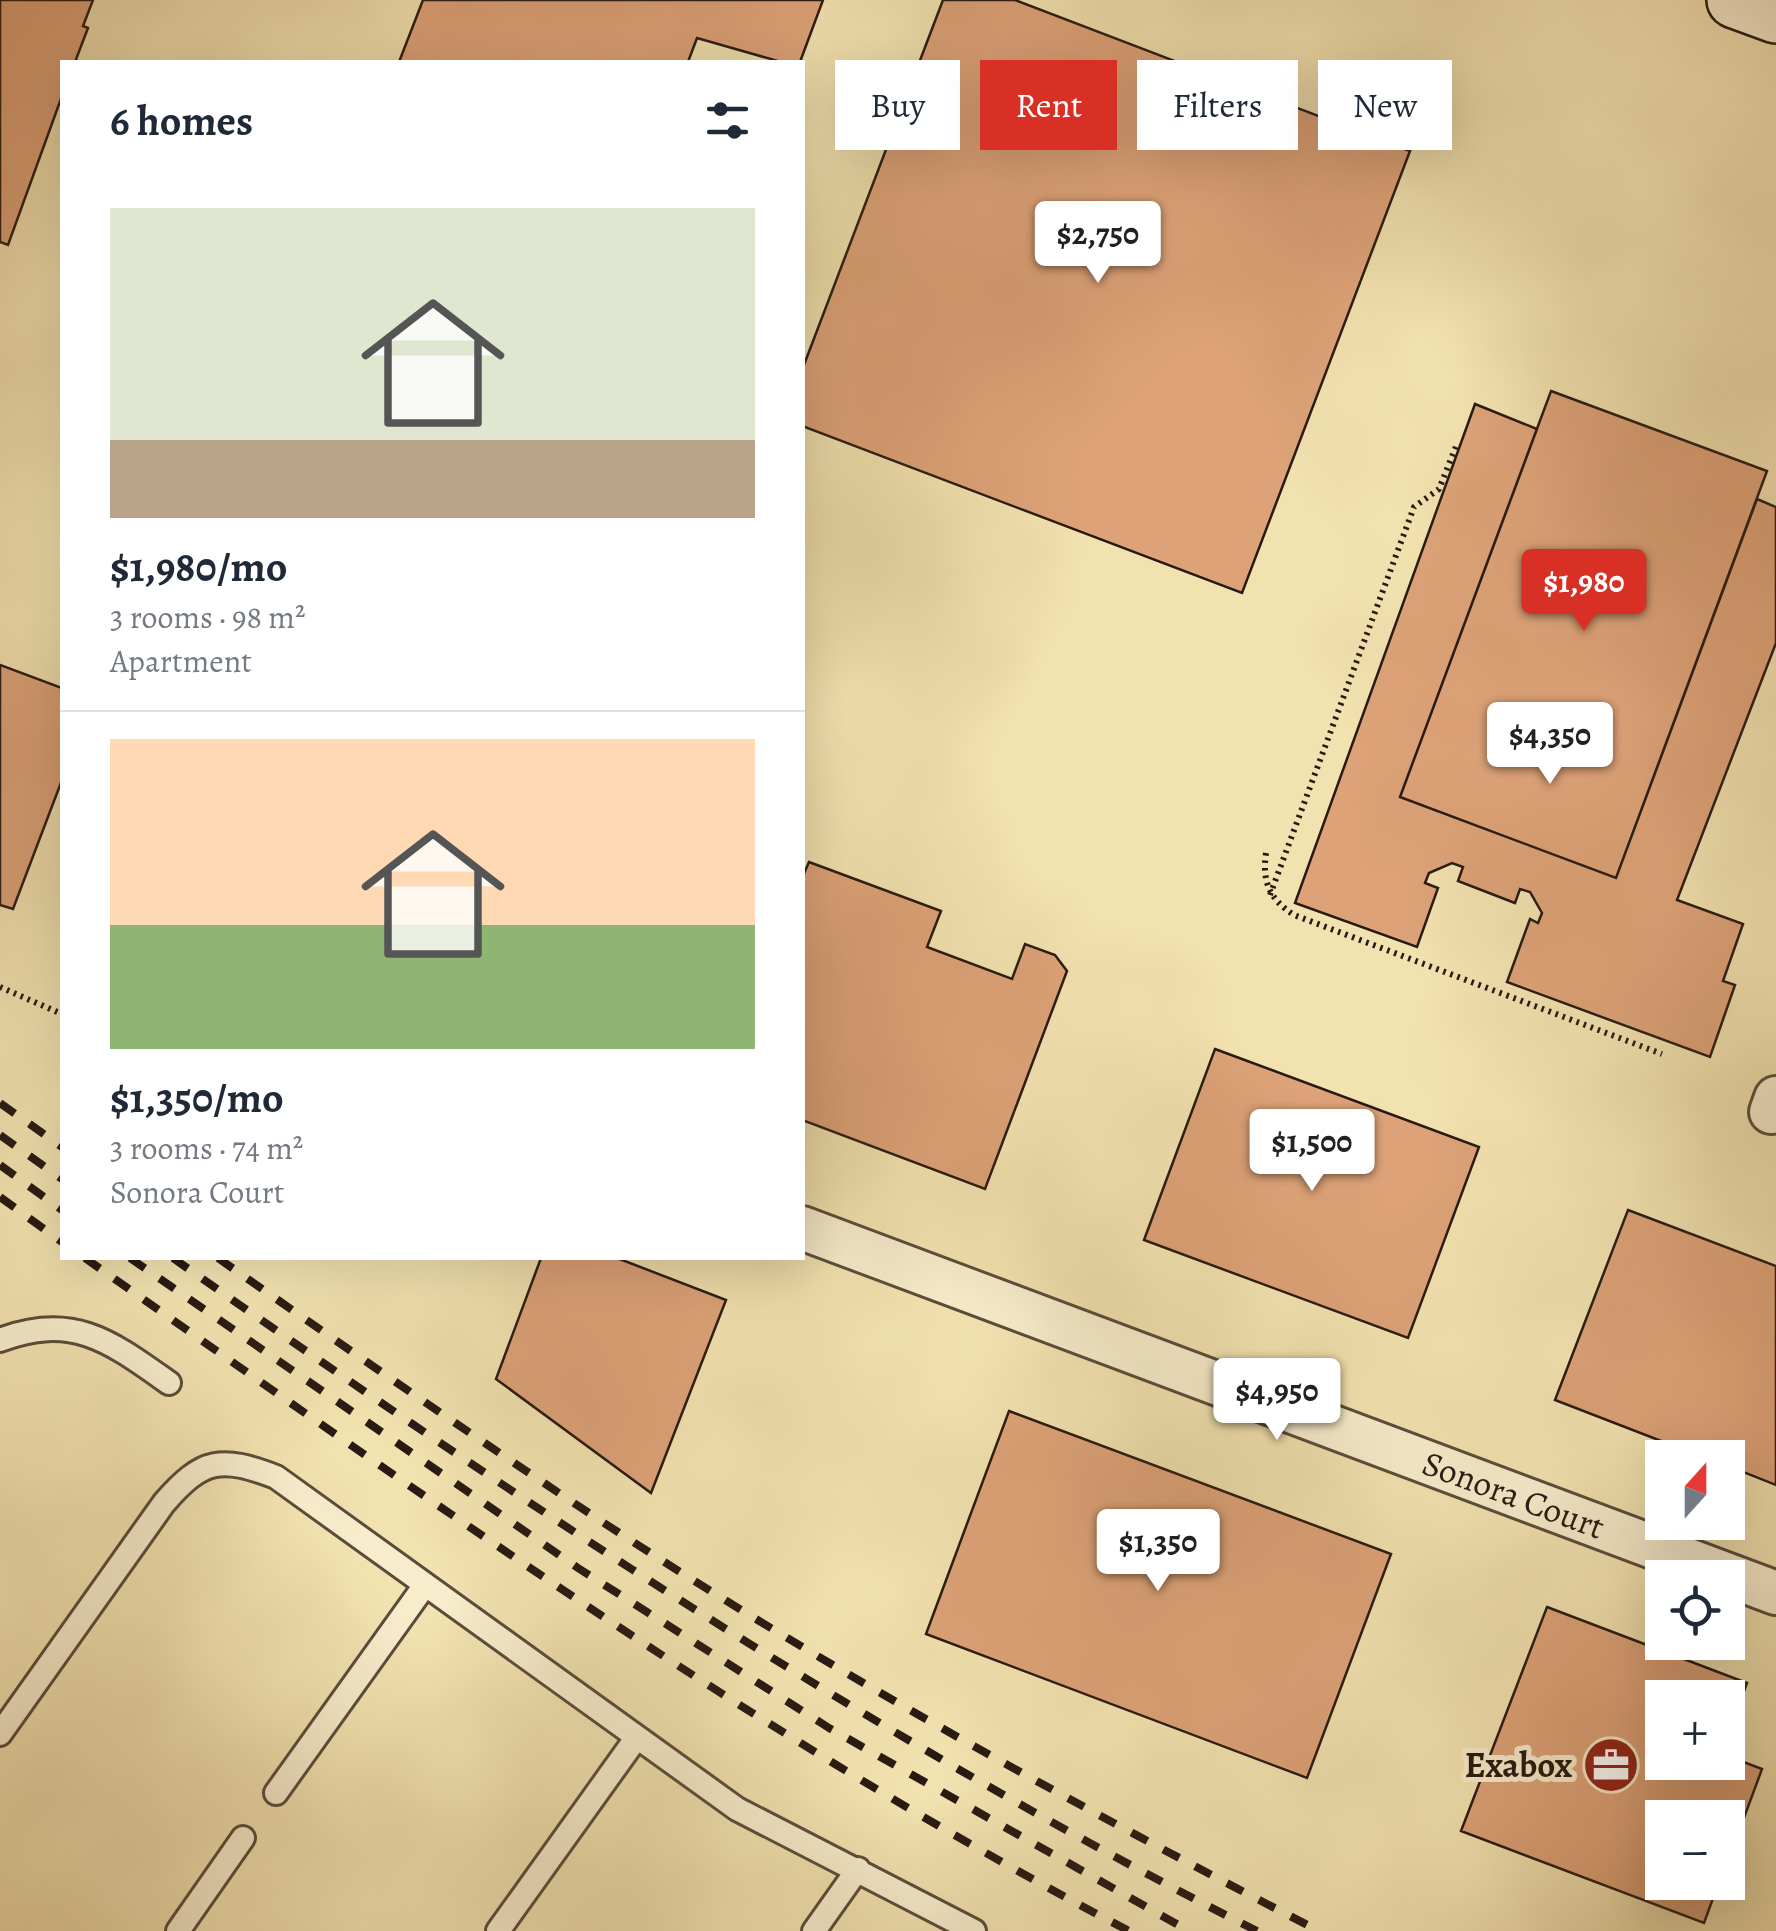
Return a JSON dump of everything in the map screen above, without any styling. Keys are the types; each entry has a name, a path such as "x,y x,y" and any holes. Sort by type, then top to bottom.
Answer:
{"main road":[{"path":"1735,0 1776,15"}],"street":[{"name":"Sonora Court","path":"805,1229 1776,1592"}],"lane":[{"path":"0,1340 46,1328 81,1330 116,1345 169,1383"},
{"path":"0,1734 188,1474 218,1464 245,1466 276,1478 738,1810 974,1931"},
{"path":"276,1793 426,1585"},
{"path":"498,1931 637,1737"},
{"path":"178,1931 243,1838"},
{"path":"814,1931 858,1869"}],"path":[{"path":"1270,895 1414,507 1440,489 1456,444"},
{"path":"1266,853 1265,878 1270,895 1294,915 1662,1054"},
{"path":"0,987 60,1013"}],"building":[{"path":"0,0 93,0 76,60 60,60 60,102 8,245 0,242"},
{"path":"423,0 823,0 801,60 774,60 697,38 689,60 400,60"},
{"path":"943,0 1015,0 1172,60 1137,60 1137,150 1298,150 1298,108 1318,116 1318,150 1410,151 1242,593 805,427 805,362 886,150 960,150 960,60 920,60"},
{"path":"1551,391 1767,471 1616,878 1400,797"},
{"path":"1475,404 1537,429 1400,797 1616,878 1757,499 1776,507 1776,643 1677,900 1743,924 1723,981 1735,985 1710,1057 1507,982 1530,919 1538,923 1542,913 1530,892 1520,889 1515,903 1458,881 1463,867 1452,863 1429,873 1425,883 1438,888 1417,947 1295,903"},
{"path":"0,665 60,687 60,785 13,909 0,905"},
{"path":"809,862 941,911 927,947 1012,979 1025,944 1055,955 1067,971 985,1189 805,1121 805,871"},
{"path":"1215,1049 1479,1147 1408,1338 1144,1240"},
{"path":"1628,1210 1776,1266 1776,1485 1745,1473 1745,1440 1658,1440 1555,1400"},
{"path":"540,1260 622,1260 726,1300 651,1493 496,1379"},
{"path":"1009,1411 1391,1554 1307,1778 926,1634"},
{"path":"1547,1607 1645,1644 1645,1660 1686,1660 1739,1680 1645,1680 1645,1780 1745,1780 1745,1762 1762,1769 1745,1815 1745,1800 1645,1800 1645,1900 1712,1900 1704,1923 1461,1831"}],"railway":[{"path":"0,1103 60,1146"},
{"path":"0,1135 60,1178"},
{"path":"0,1165 60,1209"},
{"path":"0,1197 60,1241"},
{"path":"88,1260 467,1525 726,1696 993,1857 1129,1931"},
{"path":"133,1260 578,1568 829,1728 1189,1931"},
{"path":"176,1260 435,1440 703,1614 976,1779 1257,1931"},
{"path":"221,1260 555,1491 778,1632 1046,1786 1319,1931"}],"place":[{"name":"Exabox","path":"1611,1765"}]}
